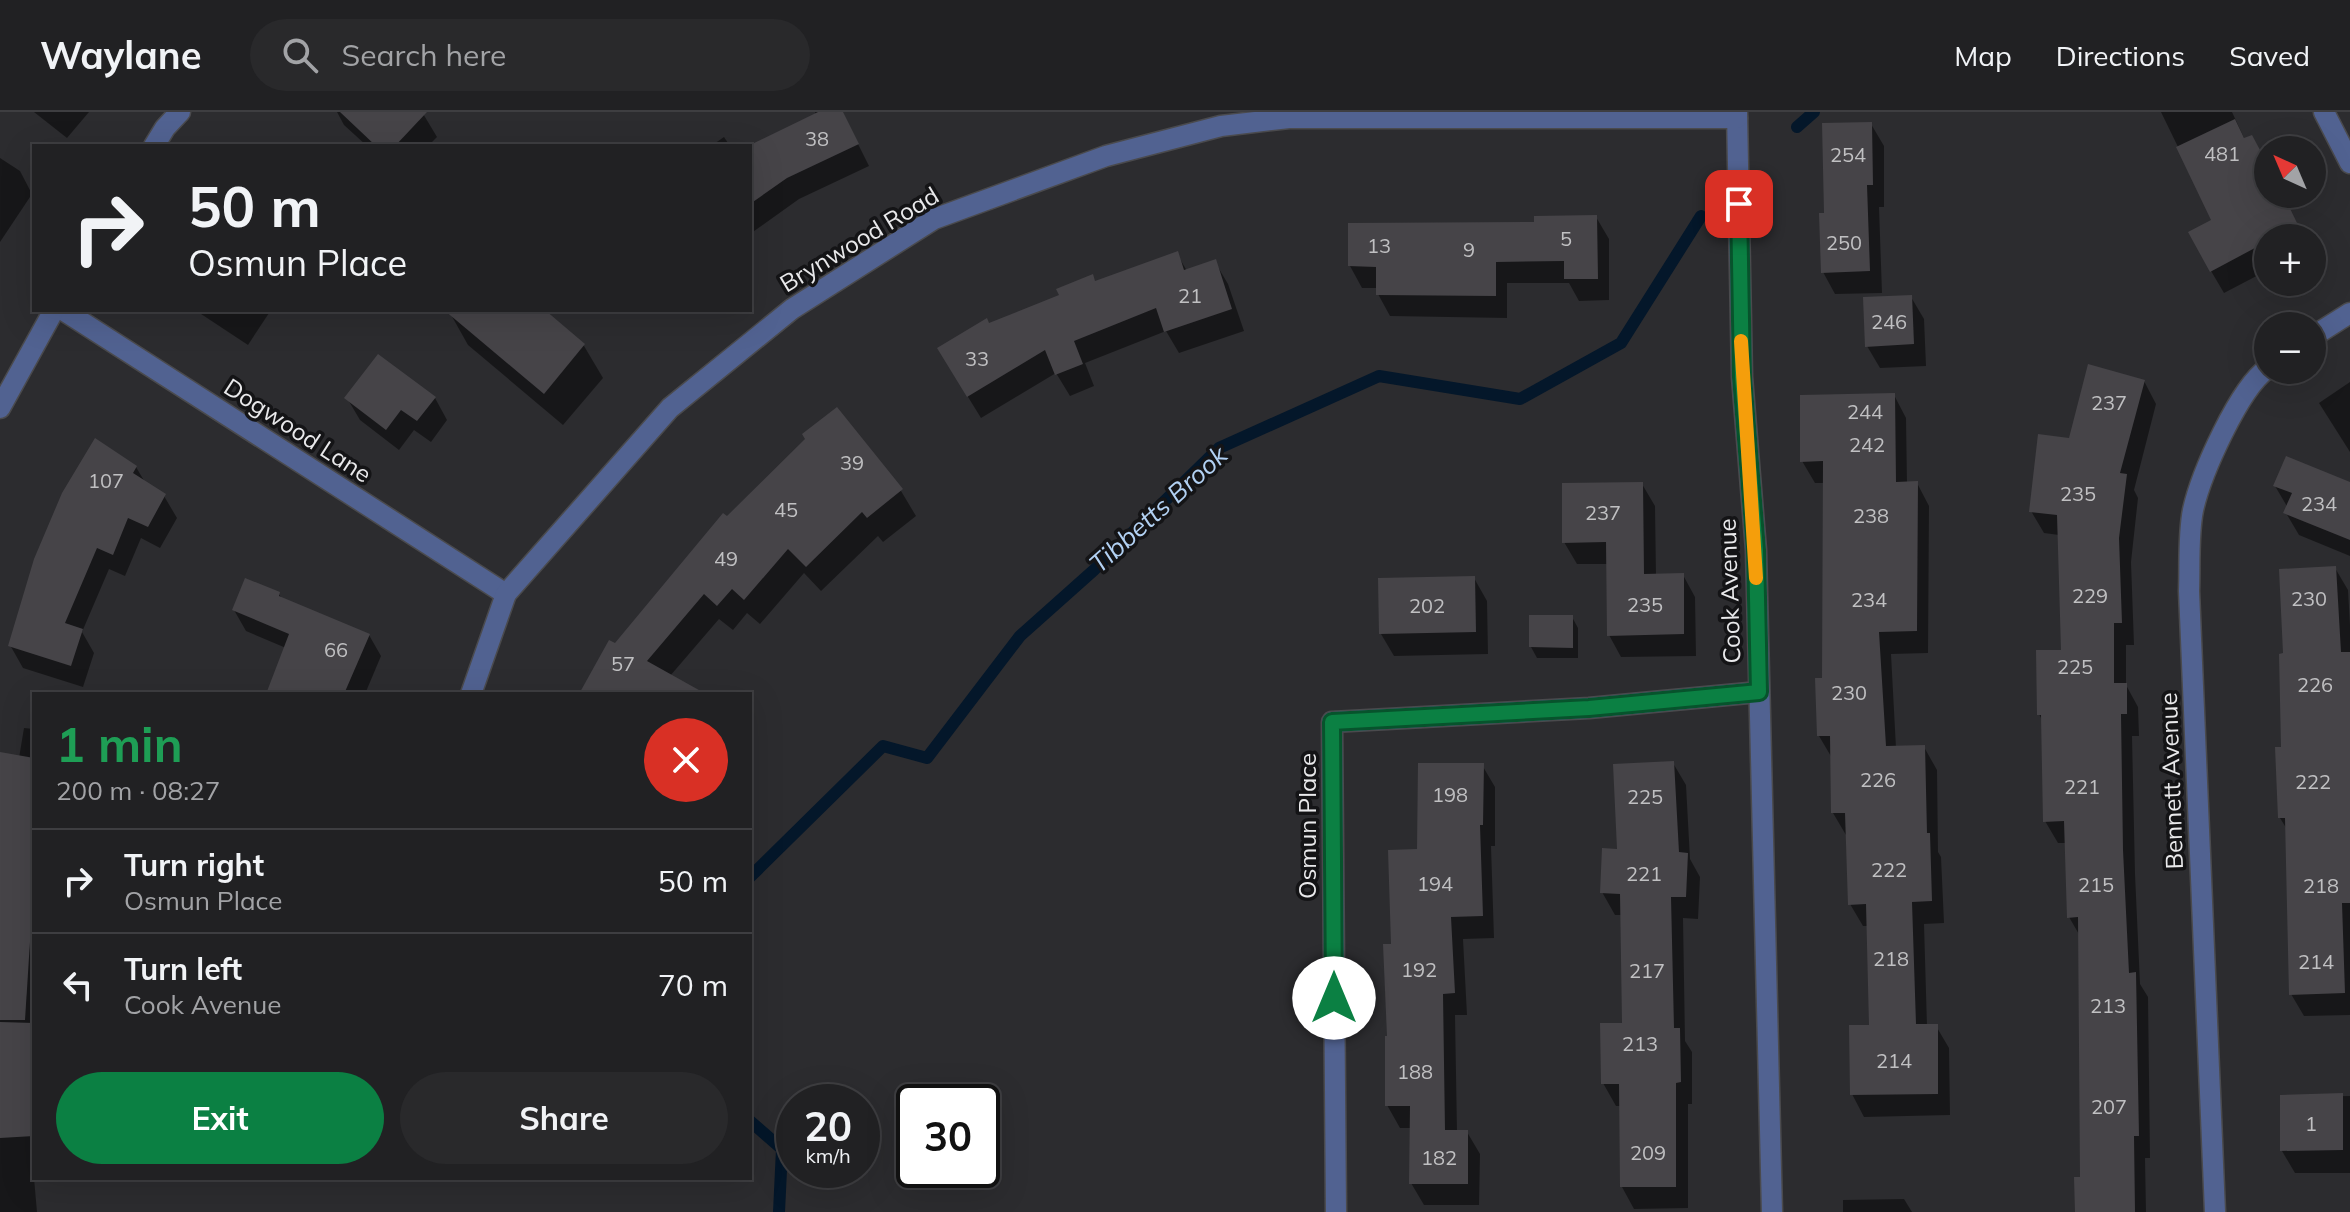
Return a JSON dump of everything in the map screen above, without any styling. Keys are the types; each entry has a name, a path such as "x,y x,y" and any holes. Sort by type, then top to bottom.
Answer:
{"street":[{"path":"155,144 180,112"},
{"path":"2324,112 2350,163"},
{"name":"Brynwood Road","path":"472,692 506,594 670,408 792,309 934,219 1106,156 1221,126 1289,115 1737,115"},
{"name":"Cook Avenue","path":"1737,115 1742,377 1756,550 1772,1212"},
{"path":"0,408 53,312"},
{"name":"Dogwood Lane","path":"66,312 506,594"},
{"path":"2326,328 2350,313"},
{"name":"Bennett Avenue","path":"2215,1212 2189,591 2193,511 2213,452 2254,379"},
{"name":"Osmun Place","path":"1336,1212 1332,722 1589,708 1759,692"}],"building":[{"path":"340,112 427,112 397,144 374,144"},
{"path":"818,112 843,112 859,144 787,178 752,203 752,144"},
{"path":"2235,119 2244,138 2252,135 2254,139 2254,208 2290,208 2298,224 2254,224 2254,248 2210,272 2188,232 2211,220 2176,147"},
{"path":"1872,122 1873,185 1867,185 1870,271 1821,273 1819,213 1824,213 1822,123"},
{"path":"1597,215 1598,279 1564,279 1564,261 1496,262 1496,296 1376,295 1376,267 1348,266 1348,223 1534,222 1534,216"},
{"path":"1178,251 1184,270 1216,259 1232,309 1164,332 1156,308 1074,341 1083,364 1055,375 1045,350 967,397 937,348 987,318 989,323 1059,295 1056,289 1093,274 1095,281"},
{"path":"1912,295 1914,344 1865,347 1863,297"},
{"path":"446,312 547,312 585,344 544,394"},
{"path":"378,354 436,397 417,421 401,410 386,430 344,398"},
{"path":"2088,364 2145,380 2120,473 2127,474 2119,538 2122,623 2114,623 2114,683 2127,683 2127,714 2121,714 2123,850 2129,973 2136,972 2139,1136 2134,1136 2135,1212 2075,1212 2074,1177 2080,1177 2078,917 2067,918 2064,821 2043,822 2041,715 2037,715 2036,650 2061,650 2057,515 2029,512 2038,434 2069,438"},
{"path":"1895,393 1896,482 1918,481 1917,631 1879,632 1886,746 1925,745 1932,901 1912,902 1916,1024 1938,1024 1938,1094 1850,1095 1849,1025 1869,1025 1866,904 1848,905 1845,813 1831,813 1830,736 1817,736 1815,678 1822,678 1823,461 1800,462 1800,395"},
{"path":"837,407 903,489 867,518 862,512 806,567 788,549 744,600 732,589 717,606 704,594 647,661 702,692 580,692 609,640 615,643 723,513 727,516 805,439 802,434"},
{"path":"95,438 137,466 133,473 166,494 148,527 128,518 113,555 97,548 65,623 83,629 71,666 8,646 34,559 62,493"},
{"path":"2286,456 2350,482 2350,540 2283,513 2292,493 2273,486"},
{"path":"1643,482 1644,574 1684,573 1684,634 1607,636 1606,542 1562,543 1562,483"},
{"path":"2336,566 2341,652 2350,652 2350,903 2342,903 2345,993 2289,995 2285,818 2278,818 2275,747 2281,747 2279,654 2283,653 2279,569"},
{"path":"1475,576 1476,632 1379,634 1378,578"},
{"path":"245,578 280,592 279,596 370,634 345,692 267,692 289,634 232,610"},
{"path":"1529,615 1573,615 1573,648 1529,647"},
{"path":"0,752 32,758 32,910 25,1020 0,1020"},
{"path":"1674,761 1679,852 1688,853 1686,897 1671,897 1674,1028 1680,1028 1681,1082 1676,1083 1676,1187 1620,1187 1619,1084 1601,1084 1600,1023 1622,1023 1620,894 1600,893 1602,848 1617,849 1613,764"},
{"path":"1418,763 1484,763 1483,825 1480,825 1483,916 1451,917 1455,993 1443,994 1445,1130 1468,1130 1468,1184 1409,1184 1410,1106 1385,1106 1387,1036 1383,944 1391,944 1388,850 1417,849"},
{"path":"0,1022 32,1023 32,1136 0,1138"},
{"path":"2343,1093 2343,1150 2280,1151 2280,1095"}],"waterway":[{"name":"Tibbetts Brook","path":"1797,127 1814,112"},
{"name":"Tibbetts Brook","path":"752,875 883,746 927,758 1020,636 1094,570 1219,448 1379,376 1520,399 1621,343 1701,216"},
{"name":"Tibbetts Brook","path":"752,1123 782,1149 779,1212"}],"slow traffic":[{"path":"1741,341 1756,578"}],"route":[{"path":"1334,998 1332,722 1589,708 1759,692 1756,550 1742,377 1739,204"}]}
